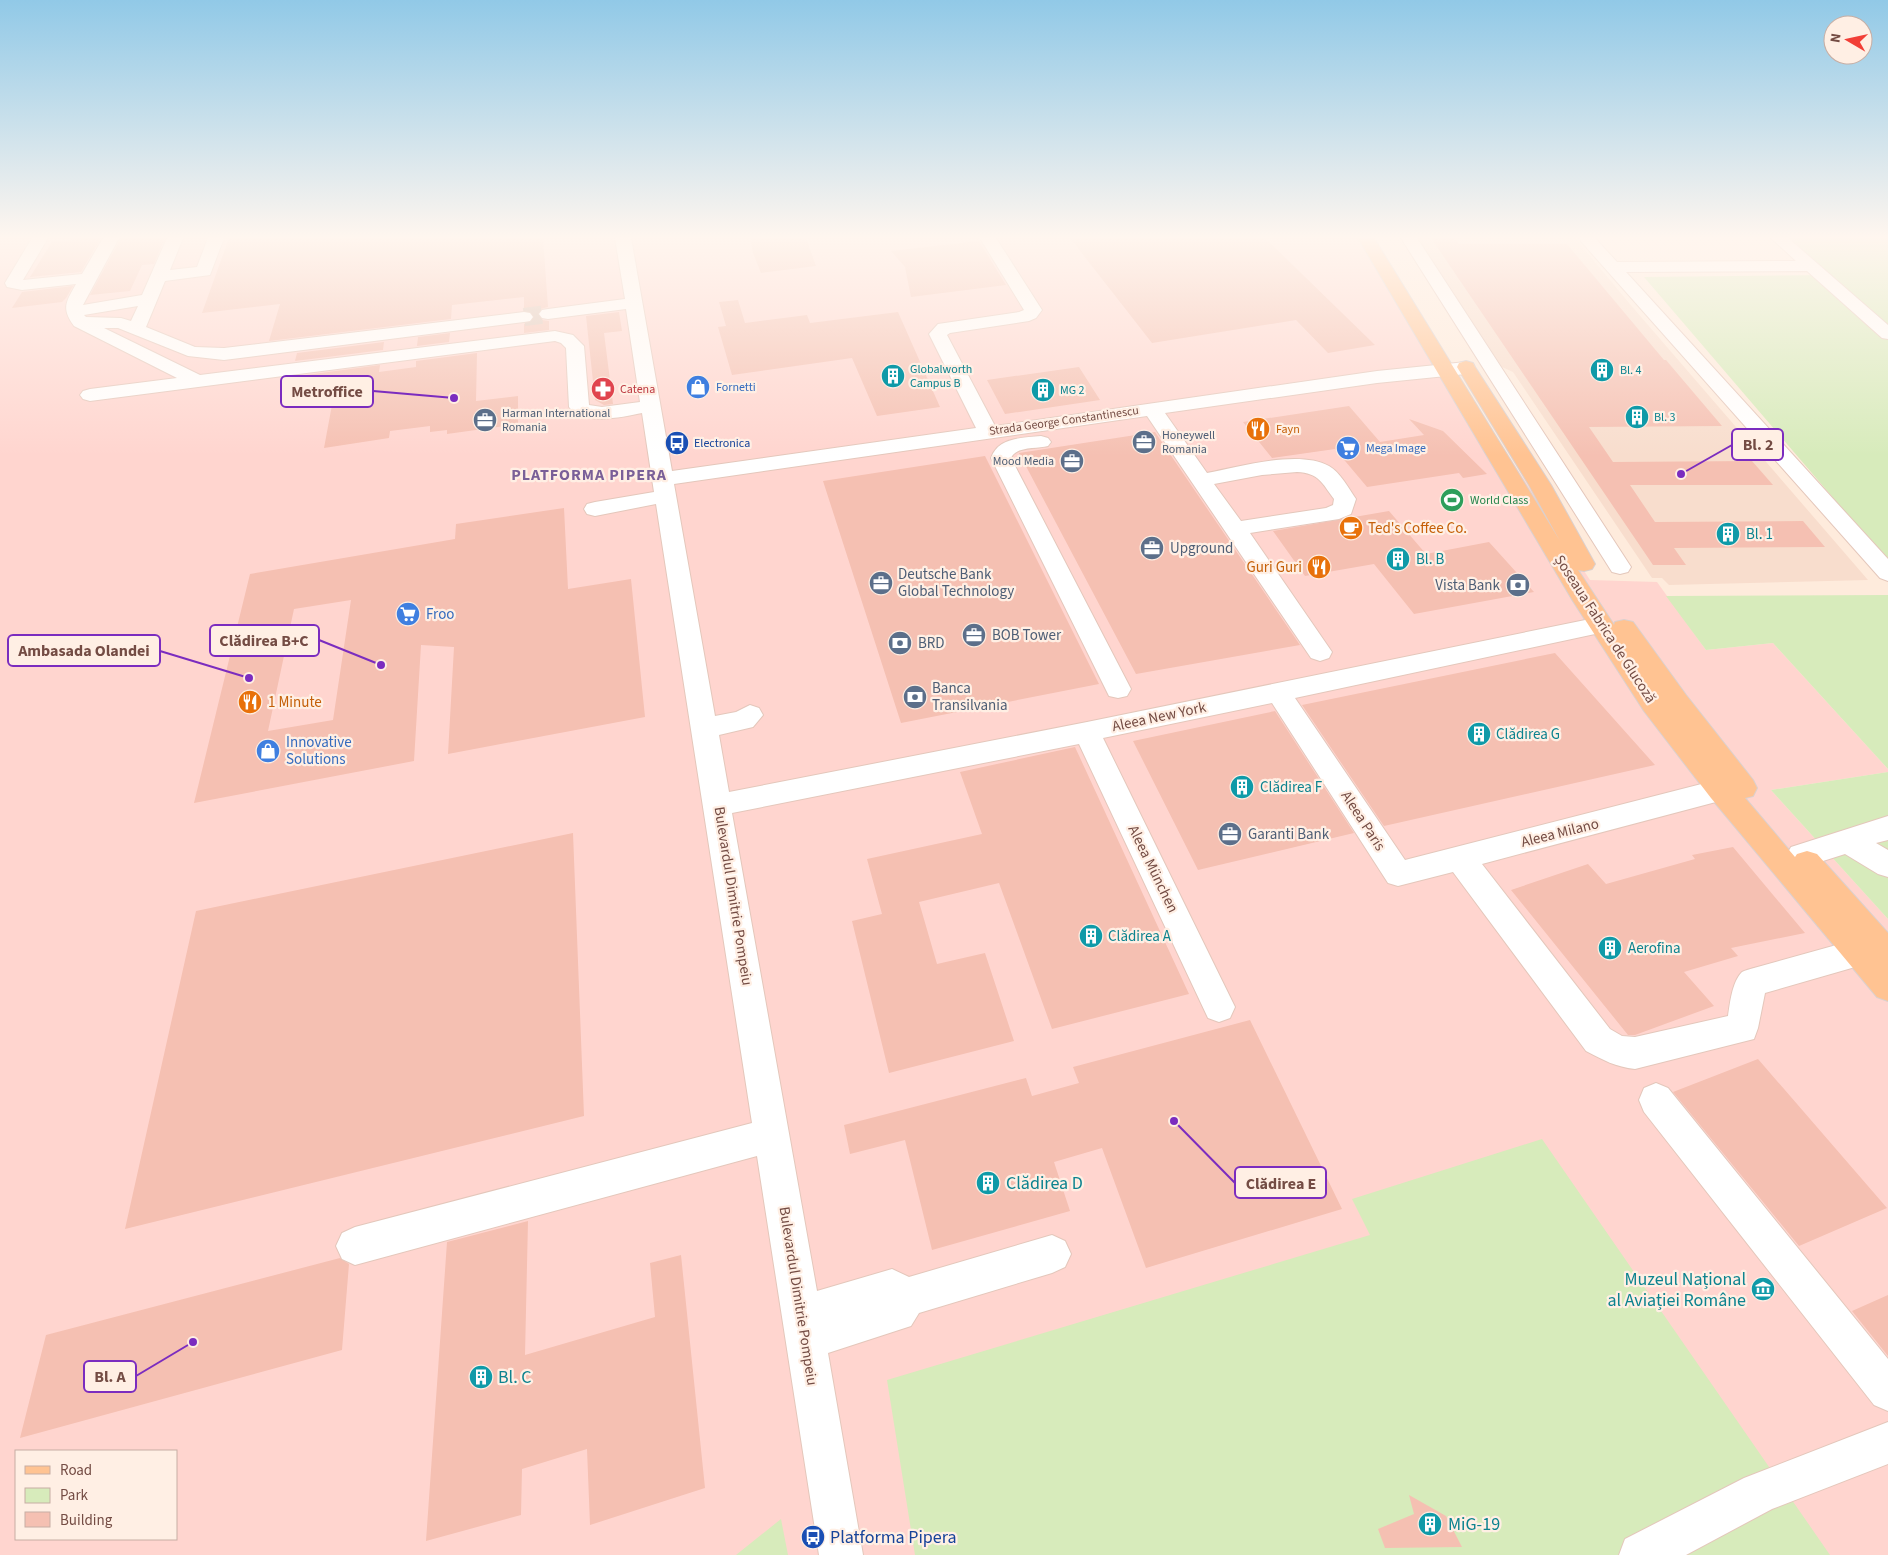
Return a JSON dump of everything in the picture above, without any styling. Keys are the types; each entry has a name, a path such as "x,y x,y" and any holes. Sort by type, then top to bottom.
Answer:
{"main road":[{"name":"Șoseaua Fabrica de Glucoză","path":"1418,311 1540,485 1571,542 1620,623 1726,767 1801,856 1873,954 1888,987"},
{"path":"1428,311 1444,336"},
{"name":"Șoseaua Fabrica de Glucoză","path":"1455,363 1600,625 1653,704 1721,790 1873,954"}],"street":[{"path":"75,311 77,317 197,381"},
{"path":"77,317 102,311"},
{"path":"136,330 144,311"},
{"path":"548,314 575,311"},
{"name":"Bulevardul Dimitrie Pompeiu","path":"635,311 842,1555"},
{"path":"988,432 938,334 944,328 1023,317 1033,311"},
{"path":"1455,311 1620,568"},
{"path":"1651,311 1888,573"},
{"path":"1861,311 1888,334"},
{"path":"77,317 121,323 180,348 202,353 224,354 524,317"},
{"path":"90,395 555,336 567,340 575,346 580,407 582,410 599,413 651,406"},
{"name":"Strada George Constantinescu","path":"594,508 665,488 988,432 1157,417 1455,363"},
{"path":"1118,689 1001,458 1001,455 1010,446 1157,417 1320,652"},
{"path":"1200,480 1293,464 1310,465 1322,471 1345,499 1344,509 1331,514 1234,529"},
{"name":"Aleea New York","path":"718,805 1087,732 1600,625"},
{"name":"Aleea Paris","path":"1278,692 1398,874"},
{"path":"705,728 749,719"},
{"name":"Aleea München","path":"1087,732 1219,1007"},
{"name":"Aleea Milano","path":"1398,874 1721,790"},
{"path":"1801,856 1888,828"},
{"path":"1848,841 1888,865"},
{"path":"1460,858 1598,1040 1618,1051 1635,1053 1742,1028 1746,1014 1746,994 1754,982 1873,954"},
{"path":"1656,1100 1888,1391"},
{"path":"355,1246 772,1135"},
{"path":"804,1328 897,1312 906,1297 1052,1254"},
{"path":"1641,1555 1759,1493 1888,1443"}],"shaded area":[{"path":"0,311 1416,311 1460,382 1590,580 1657,582 1706,650 1773,643 1888,769 1888,772 1771,790 1888,919 1888,1555 0,1555"},
{"path":"1464,311 1636,311 1868,580 1669,585 1662,578 1652,578 1513,372 1502,367"}],"green space":[{"path":"1673,311 1888,311 1888,562"},
{"path":"1888,595 1888,769 1773,643 1706,650 1666,596"},
{"path":"1888,772 1888,919 1771,790"},
{"path":"1542,1139 1830,1555 915,1555 887,1380 1370,1235 1352,1199"},
{"path":"781,1519 788,1555 736,1555"}],"building":[{"path":"203,311 223,311 202,313"},
{"path":"278,311 452,311 451,319 269,341"},
{"path":"526,311 539,311 537,314 542,320 549,321 549,330 524,333 524,324 532,322 535,317 532,312"},
{"path":"721,311 741,311 745,323 807,315 810,323 898,312 940,407 877,416 852,358 732,375 718,327 726,326"},
{"path":"1127,311 1340,311 1375,345 1328,353 1296,320 1152,343"},
{"path":"1480,311 1623,311 1722,426 1589,427 1613,462 1752,461 1773,485 1630,485 1655,522 1803,521 1825,547 1674,548 1686,565 1653,565"},
{"path":"619,312 622,331 604,333 613,404 604,405 595,400 586,316"},
{"path":"450,333 449,342 417,346 418,337"},
{"path":"384,342 383,350 295,361 297,353"},
{"path":"477,353 476,401 518,396 518,424 447,434 447,430 430,432 430,426 390,431 389,438 324,448 334,394 286,400 291,377 380,365 379,372 416,367 416,361"},
{"name":"MG 2","path":"1079,367 1100,400 1005,414 987,380"},
{"path":"1349,406 1380,442 1424,435 1409,419 1443,431 1487,474 1463,478 1459,473 1367,487 1335,449 1272,458 1243,422"},
{"name":"Upground","path":"1155,432 1300,645 1136,674 1019,453"},
{"name":"BOB Tower","path":"985,456 1099,684 901,723 823,481"},
{"path":"564,508 568,589 631,579 645,717 448,754 454,647 421,645 414,761 194,803 250,574 455,539 456,524","holes":["351,600 333,720 268,731 294,609"]},
{"name":"Bl. B","path":"1389,511 1426,554 1489,542 1534,592 1414,614 1374,564 1305,576 1273,531"},
{"name":"Clădirea G","path":"1555,653 1655,765 1384,826 1302,705"},
{"name":"Clădirea F","path":"1275,711 1354,833 1198,870 1133,741"},
{"name":"Clădirea A","path":"1075,747 1189,994 1052,1029 999,883 919,902 937,964 985,953 1014,1041 889,1073 852,921 882,914 867,859 982,834 960,772"},
{"path":"573,833 584,1116 125,1229 196,911"},
{"path":"1733,847 1805,933 1731,948 1738,956 1684,972 1714,1006 1635,1035 1628,1035 1511,890 1588,864 1606,884 1695,859 1692,855"},
{"path":"1250,1020 1342,1209 1146,1268 1102,1148 1054,1162 1070,1211 932,1250 905,1140 850,1154 844,1125 1026,1078 1032,1096 1079,1083 1073,1067"},
{"path":"1758,1059 1887,1208 1799,1246 1673,1092"},
{"path":"528,1221 525,1355 655,1317 650,1263 681,1255 705,1488 590,1525 587,1449 522,1469 521,1515 426,1541 447,1242"},
{"path":"340,1258 349,1264 342,1350 20,1438 46,1335"},
{"path":"1888,1295 1888,1356 1852,1311"},
{"path":"1409,1495 1446,1516 1462,1547 1385,1548 1378,1529 1414,1514"}],"tunnel":[{"path":"524,317 548,314"}],"place":[{"name":"Bl. 4","path":"1602,370"},
{"name":"Globalworth Campus B","path":"893,376"},
{"name":"Fornetti","path":"698,387"},
{"name":"Catena","path":"603,389"},
{"name":"MG 2","path":"1043,390"},
{"name":"Metroffice","path":"454,398"},
{"name":"Bl. 3","path":"1637,417"},
{"name":"Harman International Romania","path":"485,420"},
{"name":"Fayn","path":"1258,429"},
{"name":"Honeywell Romania","path":"1144,442"},
{"name":"Electronica","path":"677,443"},
{"name":"Mega Image","path":"1348,448"},
{"name":"Mood Media","path":"1072,461"},
{"name":"Bl. 2","path":"1681,474"},
{"name":"World Class","path":"1452,500"},
{"name":"Ted's Coffee Co.","path":"1351,528"},
{"name":"Bl. 1","path":"1728,534"},
{"name":"Upground","path":"1152,548"},
{"name":"Bl. B","path":"1398,559"},
{"name":"Guri Guri","path":"1319,567"},
{"name":"Deutsche Bank Global Technology","path":"881,583"},
{"name":"Vista Bank","path":"1518,585"},
{"name":"Froo","path":"408,614"},
{"name":"BOB Tower","path":"974,635"},
{"name":"BRD","path":"900,643"},
{"name":"Clădirea B+C","path":"381,665"},
{"name":"Ambasada Olandei","path":"249,678"},
{"name":"Banca Transilvania","path":"915,697"},
{"name":"1 Minute","path":"250,702"},
{"name":"Clădirea G","path":"1479,734"},
{"name":"Innovative Solutions","path":"268,751"},
{"name":"Clădirea F","path":"1242,787"},
{"name":"Garanti Bank","path":"1230,834"},
{"name":"Clădirea A","path":"1091,936"},
{"name":"Aerofina","path":"1610,948"},
{"name":"Clădirea E","path":"1174,1121"},
{"name":"Clădirea D","path":"988,1183"},
{"name":"Muzeul Național al Aviației Române","path":"1763,1289"},
{"name":"Bl. A","path":"193,1342"},
{"name":"Bl. C","path":"481,1377"},
{"name":"MiG-19","path":"1430,1524"},
{"name":"Platforma Pipera","path":"813,1537"}],"district":[{"name":"PLATFORMA PIPERA","path":"589,475"}]}
